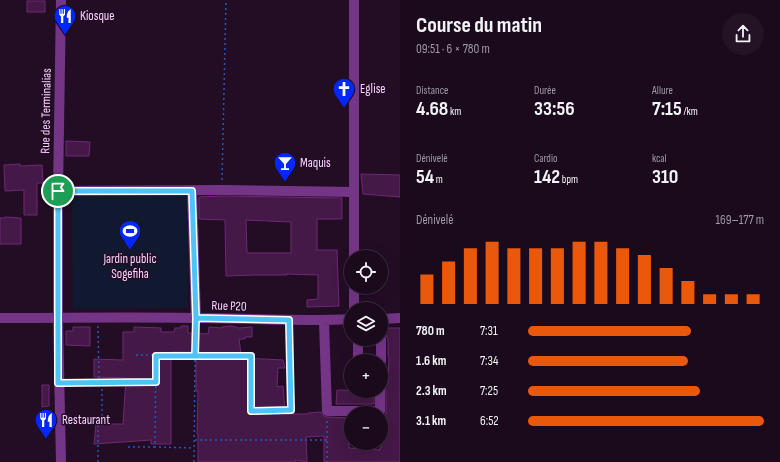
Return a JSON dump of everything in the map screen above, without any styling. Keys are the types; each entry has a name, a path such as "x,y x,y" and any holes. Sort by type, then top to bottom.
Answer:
{"street":[{"name":"Rue des Terminalias","path":"61,0 58,191 58,383 61,462"},
{"path":"354,0 354,250"},
{"path":"58,191 222,190 354,192"},
{"path":"192,191 196,318"},
{"name":"Rue P20","path":"0,318 344,319"},
{"path":"388,318 400,318"},
{"path":"324,320 327,411 380,411 380,398"}],"path":[{"path":"222,190 226,0"},
{"path":"98,318 99,382"},
{"path":"194,462 196,318"},
{"path":"136,356 251,356 251,411 291,410 289,320"},
{"path":"155,448 156,356"},
{"path":"98,462 98,425 102,425 102,382"},
{"path":"58,383 156,382"},
{"path":"327,411 327,462"},
{"path":"194,440 327,440"},
{"path":"128,448 194,448"}],"shaded area":[{"name":"Jardin public Sogefiha","path":"72,194 187,194 188,308 73,309"}],"building":[{"path":"27,1 45,1 45,12 27,12"},
{"path":"66,141 90,142 89,156 66,156"},
{"path":"20,164 20,166 42,165 43,183 37,183 37,215 24,215 24,190 5,191 4,165"},
{"path":"361,174 400,175 400,197 363,194"},
{"path":"199,197 342,198 342,219 317,219 317,250 337,250 339,306 307,307 307,300 318,299 318,275 286,274 287,275 226,276 225,220 199,219","holes":["246,220 291,222 291,253 247,253"]},
{"path":"0,218 21,218 21,244 0,244"},
{"path":"181,326 188,326 188,333 208,334 209,327 252,327 252,337 239,339 241,354 243,354 243,358 283,360 285,368 278,368 277,387 283,386 285,414 308,414 321,412 327,417 344,418 344,450 388,450 388,406 386,406 386,398 388,398 388,328 400,328 400,462 324,462 324,436 306,437 307,462 295,460 295,462 198,462 198,391 196,391 196,352 171,352 171,444 151,444 151,440 94,444 96,424 123,424 126,378 94,377 94,359 123,360 123,332 134,332 134,327 161,328 161,332 174,332 175,328 181,328"},
{"path":"73,327 90,327 90,346 66,345 66,331 73,331"},
{"path":"42,385 49,385 49,406 42,407"},
{"path":"337,390 344,390 344,398 374,398 374,404 336,404"}],"place":[{"name":"Kiosque","path":"65,36"},
{"name":"Eglise","path":"344,108"},
{"name":"Maquis","path":"285,182"},
{"name":"Jardin public Sogefiha","path":"130,250"},
{"name":"Restaurant","path":"46,440"}],"route":[{"path":"58,191 58,383 156,382 156,356 195,356 196,318 289,320 291,410 251,411 251,356 195,356 196,318 192,191 58,191"}]}
